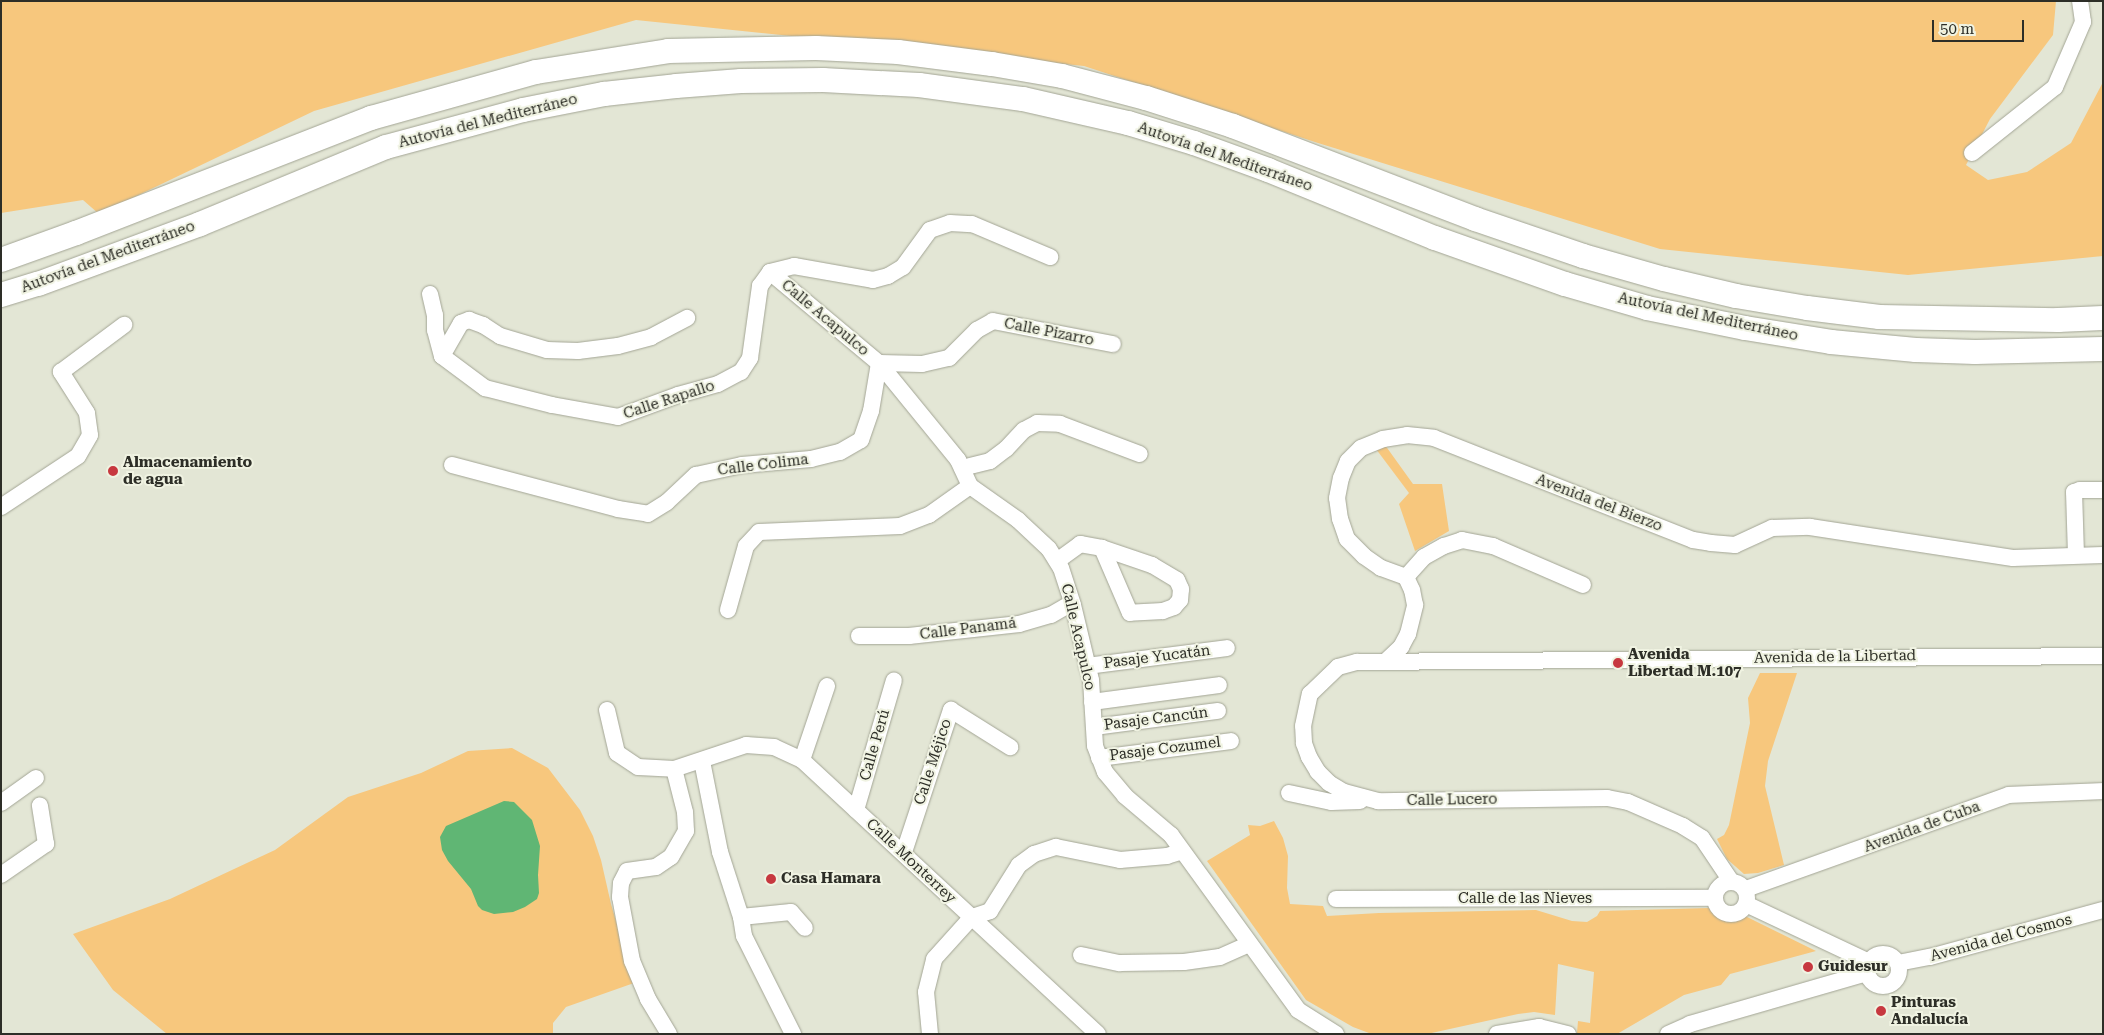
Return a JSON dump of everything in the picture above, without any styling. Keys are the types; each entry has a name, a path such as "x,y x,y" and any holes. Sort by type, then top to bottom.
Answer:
{"highway":[{"name":"Autovía del Mediterráneo","path":"1,260 76,233 371,118 536,72 668,51 816,48 898,52 992,64 1062,76 1146,98 1232,126 1475,219 1583,256 1664,279 1736,296 1807,308 1880,317 1962,320 2103,318"},
{"name":"Autovía del Mediterráneo","path":"1,295 38,284 200,224 386,147 523,110 604,94 676,86 742,81 824,80 919,84 1023,99 1128,123 1194,143 1268,170 1435,238 1565,284 1647,308 1745,328 1832,342 1975,352 2103,349"},
{"path":"1962,320 2103,307"},
{"path":"1832,342 1878,353 1935,361 1989,365 2103,364"}],"street":[{"path":"1972,153 2055,87 2083,22 2080,1"},
{"path":"770,272 794,266 873,280 888,276 903,267 930,230 950,223 972,224 1050,258"},
{"name":"Calle Rapallo","path":"442,356 484,388 552,405 618,417 678,395 718,384 742,372 750,358 760,286 770,272"},
{"name":"Calle Acapulco","path":"770,272 879,363 958,460 970,486 1018,520 1049,549 1062,568 1072,603 1087,666 1092,702 1094,746 1105,772 1125,796 1171,835 1298,1010 1336,1034"},
{"path":"430,294 435,316 435,330 442,356"},
{"path":"442,356 461,323 469,320 483,325 500,336 547,350 578,351 618,346 651,337 687,318"},
{"name":"Calle Pizarro","path":"879,363 922,364 949,358 977,330 993,321 1113,344"},
{"path":"1,507 78,456 90,436 87,413 61,372 124,325"},
{"name":"Calle Colima","path":"452,465 618,509 648,514 667,502 696,475 742,465 811,459 840,452 861,440 871,411 879,363"},
{"path":"962,468 990,461 1006,449 1024,430 1037,423 1060,424 1140,454"},
{"name":"Avenida del Bierzo","path":"1406,577 1381,568 1364,556 1347,539 1340,519 1337,498 1341,478 1348,461 1361,448 1383,439 1407,435 1434,438 1692,540 1711,544 1735,545 1772,528 1810,527 2013,558 2103,555"},
{"path":"728,610 746,546 758,532 900,526 929,515 970,486"},
{"path":"2076,556 2074,492 2080,490 2103,490"},
{"path":"1386,661 1400,647 1413,618 1415,604 1406,577 1424,557 1444,546 1462,540 1493,546 1583,585"},
{"path":"1057,561 1080,544 1102,548 1152,565 1177,580 1181,589 1180,600 1174,607 1163,611 1130,613 1102,548"},
{"name":"Calle Panamá","path":"859,636 918,636 1019,624 1051,615 1072,603"},
{"name":"Pasaje Yucatán","path":"1087,666 1227,648"},
{"name":"Avenida de la Libertad","path":"1386,661 2103,656"},
{"name":"Calle Lucero","path":"1386,661 1357,662 1338,667 1310,694 1303,726 1304,743 1309,757 1318,772 1329,783 1344,792 1378,801 1607,798 1628,802 1684,826 1702,838 1731,881"},
{"name":"Calle Perú","path":"856,810 894,680"},
{"path":"1092,702 1219,685"},
{"path":"802,760 827,686"},
{"name":"Calle Monterrey","path":"607,710 617,753 638,767 674,769 746,745 774,747 802,760 904,852 1098,1034"},
{"name":"Calle Méjico","path":"904,852 951,710 1010,747"},
{"name":"Pasaje Cancún","path":"1094,727 1218,711"},
{"name":"Pasaje Cozumel","path":"1100,758 1231,741"},
{"path":"702,761 720,852 741,918 744,936 793,1034"},
{"path":"669,1034 648,999 632,961 620,897 621,883 626,871 656,867 670,857 686,831 685,812 674,769"},
{"path":"1,803 36,778"},
{"name":"Avenida de Cuba","path":"1746,897 2009,796 2103,791"},
{"path":"1289,793 1331,802 1378,801"},
{"path":"1,875 46,844 40,805"},
{"path":"930,1034 926,992 934,959 972,917 990,911 1019,865 1034,854 1056,847 1120,860 1167,856 1182,851"},
{"path":"1731,881 1742,885 1746,897 1740,912 1729,914 1719,909 1715,898 1719,887 1731,881"},
{"path":"1668,1034 1680,1027 1868,967 1876,955 1893,956 1898,963 1899,976 1890,986 1875,985 1868,967 1746,897"},
{"name":"Calle de las Nieves","path":"1336,900 1715,898"},
{"name":"Avenida del Cosmos","path":"1898,963 1924,958 2103,910"},
{"path":"741,918 791,912 805,928"},
{"path":"1081,955 1120,963 1184,962 1220,957 1249,944"},
{"path":"1680,1034 1703,1021"},
{"path":"1497,1034 1539,1027 1568,1034"}],"shaded area":[{"path":"1,1 2056,1 2053,35 1990,119 1966,165 1988,180 2027,172 2071,143 2103,82 2103,256 1908,275 1660,249 1318,143 1084,66 636,20 314,111 99,214 83,200 1,213"},
{"path":"1385,445 1413,484 1442,484 1449,531 1415,551 1399,504 1409,493 1376,449"},
{"path":"1760,673 1797,673 1768,761 1765,786 1784,865 1758,873 1744,874 1727,859 1717,839 1724,835 1729,825 1750,723 1748,698"},
{"path":"512,748 548,768 580,810 593,836 601,860 611,904 634,983 566,1007 553,1023 553,1034 167,1034 113,990 73,934 170,899 275,850 348,797 421,773 468,751"},
{"path":"504,801 514,802 532,820 540,846 539,893 537,899 525,907 513,912 494,914 482,910 478,906 471,889 448,861 442,850 440,837 446,826"},
{"path":"1274,821 1283,838 1288,856 1287,888 1290,904 1323,906 1327,916 1379,913 1536,910 1572,921 1587,922 1597,916 1600,911 1710,908 1723,919 1733,921 1745,916 1816,951 1730,974 1721,985 1684,995 1617,1034 1577,1033 1578,1021 1590,1023 1594,972 1558,964 1555,1015 1534,1012 1518,1014 1427,1034 1369,1033 1353,1027 1306,1000 1207,861 1250,835 1248,825 1260,826"}],"place":[{"name":"Almacenamiento de agua","path":"113,471"},
{"name":"Avenida Libertad M.107","path":"1618,663"},
{"name":"Casa Hamara","path":"771,879"},
{"name":"Guidesur","path":"1808,967"},
{"name":"Pinturas Andalucía","path":"1881,1011"}]}
